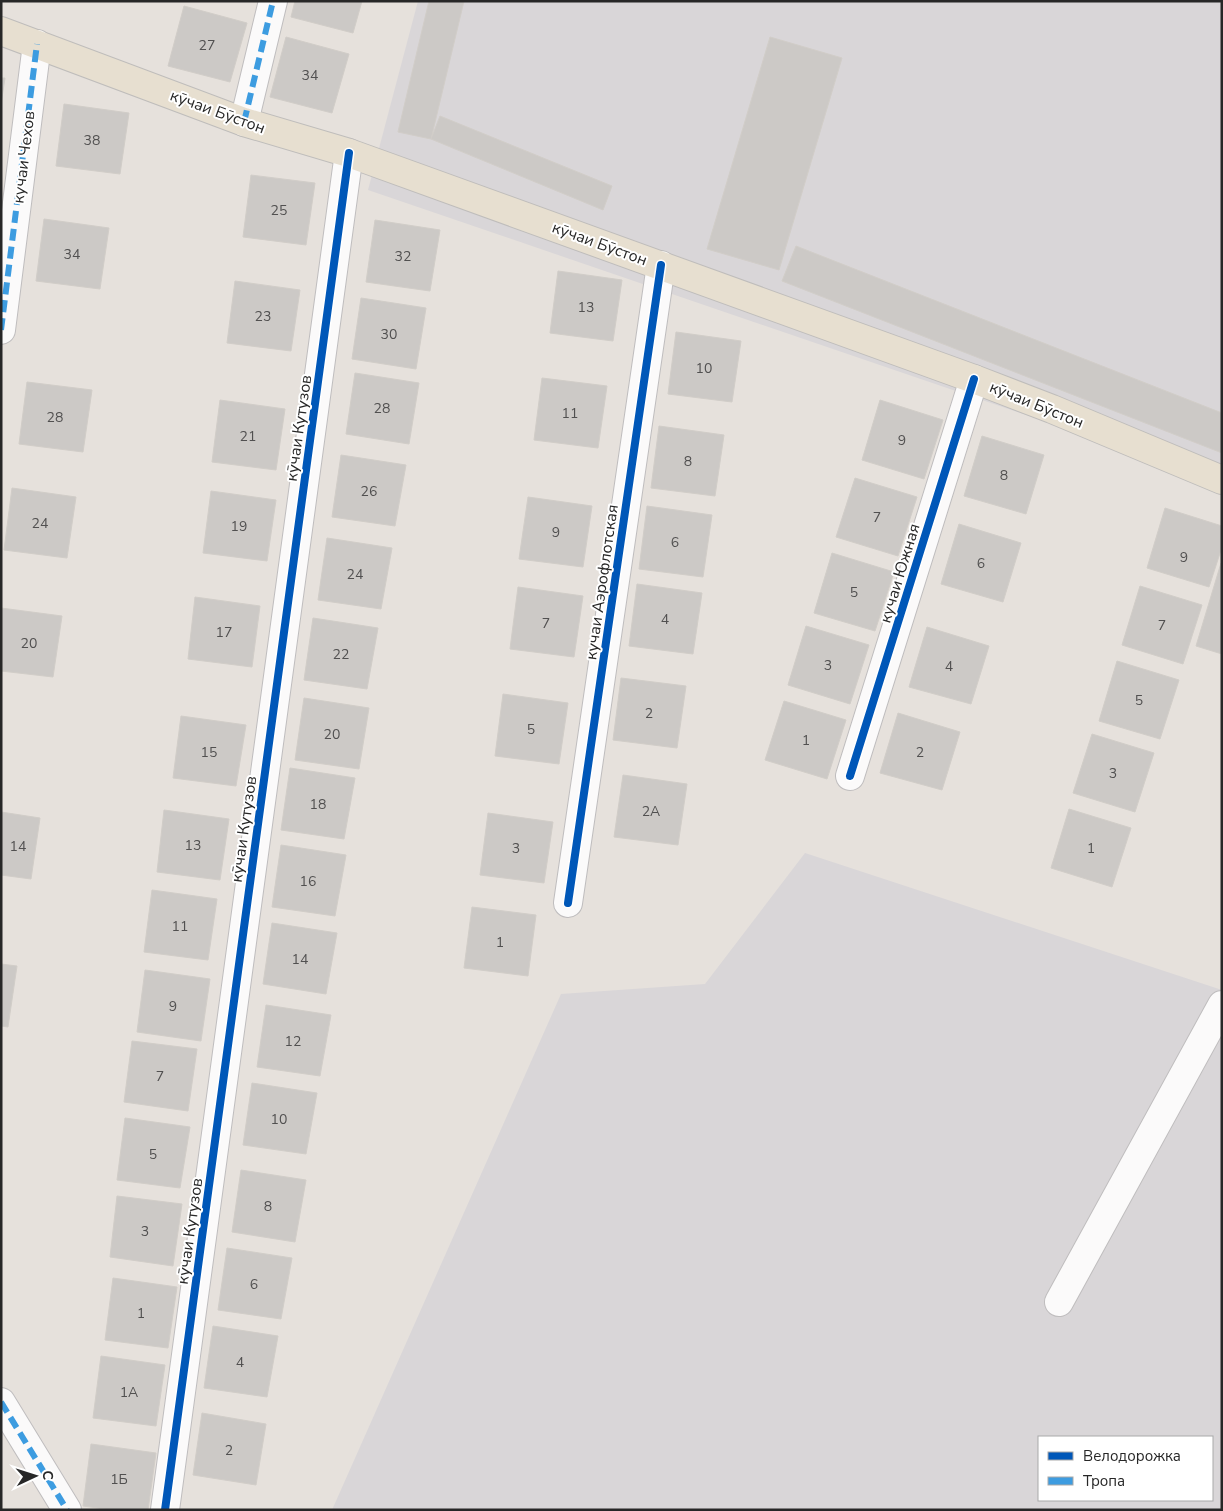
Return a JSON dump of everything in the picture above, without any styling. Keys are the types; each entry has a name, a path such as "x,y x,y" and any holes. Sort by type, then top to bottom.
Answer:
{"main road":[{"name":"кӯчаи Бӯстон","path":"1,32 244,122 349,152 974,379 1052,409 1222,480"}],"street":[{"path":"244,122 274,1"},
{"name":"кучаи Чехов","path":"1,330 37,44"},
{"name":"кӯчаи Кутузов","path":"165,1510 349,152"},
{"name":"кучаи Аэрофлотская","path":"568,903 661,266"},
{"name":"кучаи Южная","path":"850,776 974,379"},
{"path":"1059,1302 1222,1005"},
{"path":"1,1402 67,1510"}],"shaded area":[{"path":"418,1 1222,1 1222,482 368,190"},
{"path":"805,853 1222,990 1222,1510 332,1510 561,994 705,984"}],"building":[{"path":"295,1 362,1 353,33 291,17"},
{"path":"429,1 464,1 431,139 398,132"},
{"path":"184,6 247,23 230,82 168,66"},
{"path":"286,37 349,54 332,113 270,97"},
{"path":"770,37 842,58 779,270 707,249"},
{"path":"1,78 5,78 1,104"},
{"path":"64,104 129,113 120,174 56,166"},
{"path":"440,116 612,186 603,210 431,139"},
{"path":"251,175 315,183 306,245 243,237"},
{"path":"44,219 109,228 100,289 36,281"},
{"path":"375,220 440,230 430,291 366,282"},
{"path":"796,246 1222,413 1222,453 782,281"},
{"path":"558,271 622,280 613,341 550,333"},
{"path":"235,281 300,290 291,351 227,343"},
{"path":"361,298 426,308 416,369 352,359"},
{"path":"676,332 741,341 732,402 668,394"},
{"path":"355,373 419,383 409,444 346,434"},
{"path":"542,378 607,386 598,448 534,440"},
{"path":"27,382 92,390 83,452 19,444"},
{"path":"220,400 285,409 276,470 212,462"},
{"path":"880,400 943,420 924,479 862,460"},
{"path":"659,426 724,435 715,496 651,488"},
{"path":"982,436 1044,455 1026,514 964,496"},
{"path":"341,455 406,465 395,526 332,517"},
{"path":"855,478 917,497 898,556 836,537"},
{"path":"12,488 76,497 67,558 4,550"},
{"path":"211,491 276,500 267,561 203,553"},
{"path":"528,497 592,506 583,567 519,559"},
{"path":"647,506 712,515 703,577 639,569"},
{"path":"1165,508 1222,526 1222,547 1209,587 1147,568"},
{"path":"959,524 1021,543 1003,602 941,584"},
{"path":"327,538 392,548 381,609 318,600"},
{"path":"832,553 894,572 875,631 814,613"},
{"path":"1222,563 1222,654 1196,646"},
{"path":"637,584 702,593 693,654 629,646"},
{"path":"1140,586 1202,605 1183,664 1122,645"},
{"path":"518,587 583,596 574,657 510,649"},
{"path":"195,597 260,606 252,667 188,659"},
{"path":"1,608 62,616 53,677 1,671"},
{"path":"313,618 378,628 367,689 304,680"},
{"path":"806,626 869,645 850,704 788,685"},
{"path":"927,627 989,646 971,704 909,687"},
{"path":"1117,661 1179,680 1160,739 1099,721"},
{"path":"621,678 686,686 677,748 613,740"},
{"path":"503,694 568,703 559,764 495,756"},
{"path":"304,698 369,708 359,769 295,760"},
{"path":"784,701 846,720 827,779 765,760"},
{"path":"898,713 960,732 942,790 880,773"},
{"path":"181,716 246,725 236,786 173,778"},
{"path":"1092,734 1154,753 1135,812 1073,793"},
{"path":"290,768 355,778 344,839 281,830"},
{"path":"623,775 687,784 678,845 614,837"},
{"path":"1069,809 1131,828 1112,887 1051,868"},
{"path":"164,810 229,819 220,880 157,872"},
{"path":"1,812 40,818 31,879 1,875"},
{"path":"488,813 553,822 544,883 480,875"},
{"path":"281,845 346,855 335,916 272,907"},
{"path":"152,890 217,899 208,960 144,952"},
{"path":"472,907 536,915 528,976 464,968"},
{"path":"272,923 337,933 326,994 263,984"},
{"path":"1,964 17,966 8,1027 1,1026"},
{"path":"145,970 210,979 201,1041 137,1032"},
{"path":"266,1005 331,1015 320,1076 257,1067"},
{"path":"132,1041 197,1049 188,1111 124,1102"},
{"path":"252,1083 317,1093 306,1154 243,1145"},
{"path":"125,1118 190,1127 180,1188 117,1180"},
{"path":"241,1170 306,1180 295,1242 232,1232"},
{"path":"117,1196 182,1204 173,1266 110,1257"},
{"path":"227,1248 292,1258 281,1319 218,1310"},
{"path":"113,1278 177,1287 168,1348 105,1340"},
{"path":"213,1326 278,1336 267,1397 204,1388"},
{"path":"101,1356 165,1365 156,1426 93,1418"},
{"path":"202,1413 266,1424 256,1485 193,1475"},
{"path":"91,1444 156,1453 148,1510 112,1510 83,1506"}],"marked path":[{"path":"244,122 273,1"},
{"path":"1,330 37,44"},
{"path":"1,1402 67,1510"}],"cycle path":[{"path":"165,1510 349,153"},
{"path":"568,903 661,265"},
{"path":"850,776 974,379"}]}
